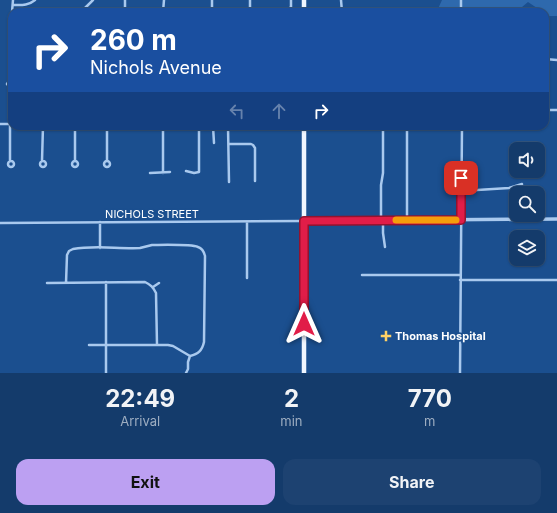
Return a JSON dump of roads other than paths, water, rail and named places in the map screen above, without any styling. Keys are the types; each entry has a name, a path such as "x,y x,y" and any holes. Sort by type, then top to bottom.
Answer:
{"main road":[{"path":"304,130 304,373"}],"street":[{"path":"12,0 12,5 27,5 31,4 35,0"},
{"path":"85,8 93,0"},
{"path":"10,161 11,130"},
{"path":"42,161 43,130"},
{"path":"75,130 75,161"},
{"path":"107,130 107,161"},
{"path":"163,130 163,173"},
{"path":"186,171 194,173 199,172 199,130"},
{"path":"213,130 214,143"},
{"path":"228,130 228,182"},
{"path":"383,130 383,173 381,185 382,220 385,247"},
{"path":"407,130 407,220"},
{"path":"460,373 462,130"},
{"path":"229,144 253,145 255,148 255,181"},
{"path":"150,173 170,172"},
{"path":"461,191 509,188 522,184"},
{"path":"304,221 557,219"},
{"name":"NICHOLS STREET","path":"0,223 304,221"},
{"path":"100,222 100,248"},
{"path":"247,222 247,278"},
{"path":"66,283 66,259 69,251 73,249 141,248 150,245 193,246 202,249 204,253 204,342 203,348 199,352 190,356"},
{"path":"362,275 460,275"},
{"path":"460,280 557,280"},
{"path":"106,282 106,373"},
{"path":"47,283 145,282 150,284 156,293 157,345"},
{"path":"153,287 159,283"},
{"path":"89,345 173,346 190,356"},
{"path":"186,373 190,356"},
{"path":"188,368 190,373"}],"place":[{"name":"Thomas Hospital","path":"386,336"}]}
